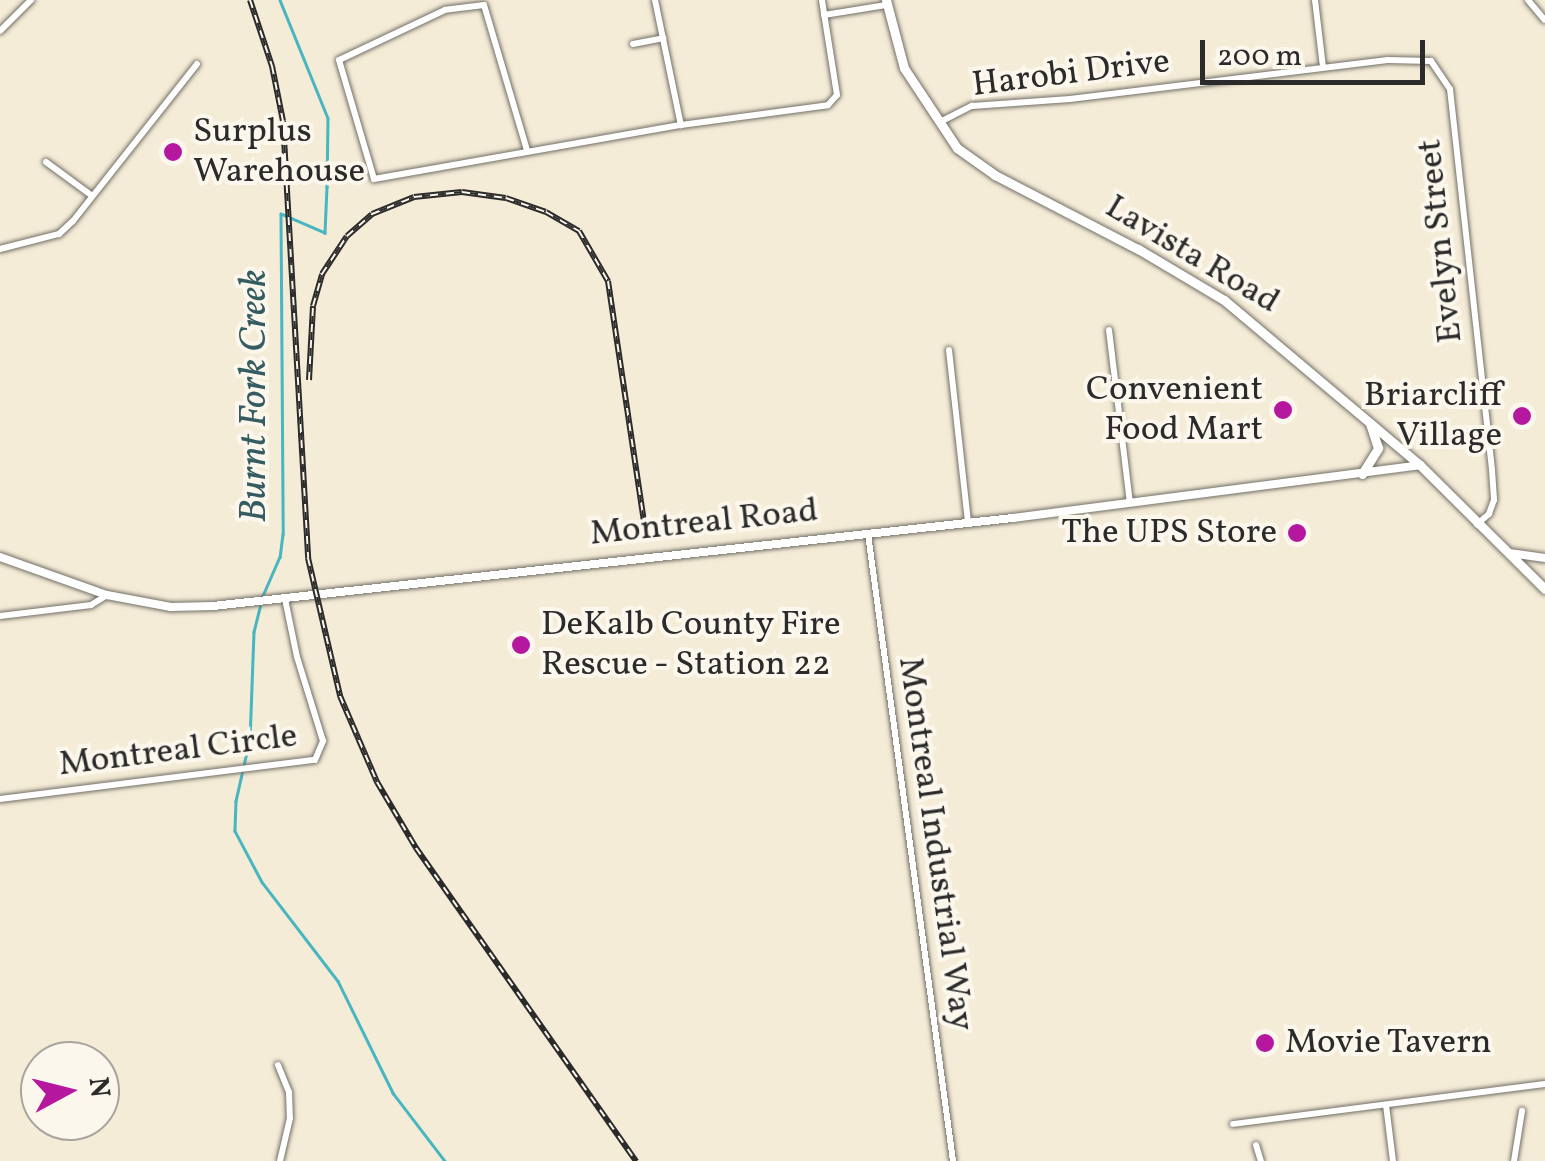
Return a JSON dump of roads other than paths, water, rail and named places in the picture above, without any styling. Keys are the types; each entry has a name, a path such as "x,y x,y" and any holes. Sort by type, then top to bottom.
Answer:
{"main road":[{"name":"Lavista Road","path":"886,2 904,68 957,148 994,176 1138,248 1222,298 1420,465 1545,589"},
{"path":"1362,474 1378,448 1369,421"}],"street":[{"path":"0,32 31,0"},
{"path":"493,0 484,5 445,10 339,60 374,179 527,150 828,105 837,95 822,0"},
{"path":"655,0 681,125"},
{"path":"1314,0 1322,67"},
{"path":"1528,0 1545,20"},
{"path":"824,15 886,2"},
{"path":"484,5 527,150"},
{"path":"634,44 663,38"},
{"name":"Evelyn Street","path":"1322,67 1424,58 1440,67 1450,89 1494,500 1489,514 1477,524"},
{"path":"0,249 59,234 196,64"},
{"name":"Harobi Drive","path":"939,123 972,106 1070,99 1322,67"},
{"path":"46,162 91,195"},
{"path":"1109,330 1130,504"},
{"path":"949,350 968,523"},
{"name":"Montreal Road","path":"0,557 107,595 171,607 264,602 1130,504 1420,465"},
{"name":"Montreal Industrial Way","path":"868,534 953,1161"},
{"path":"1505,552 1545,558"},
{"path":"0,616 91,605 107,595"},
{"name":"Montreal Circle","path":"0,799 315,760 324,741 297,657 285,599"},
{"path":"278,1066 289,1092 290,1118 280,1161"},
{"path":"1232,1124 1545,1084"},
{"path":"1386,1104 1393,1161"},
{"path":"1514,1161 1522,1111"},
{"path":"1256,1145 1260,1161"}],"waterway":[{"name":"Burnt Fork Creek","path":"280,0 328,118 325,233 281,214 283,534 280,557 263,596 254,632 250,739 236,801 235,831 262,882 338,981 393,1093 445,1161"}],"railway":[{"path":"250,0 272,66 283,121 308,558 340,696 377,782 416,848 636,1161"},
{"path":"309,380 313,306 322,274 347,236 372,214 414,197 462,192 506,198 546,212 579,231 608,281 646,535"}],"place":[{"name":"Surplus Warehouse","path":"173,152"},
{"name":"Convenient Food Mart","path":"1283,410"},
{"name":"Briarcliff Village","path":"1522,416"},
{"name":"The UPS Store","path":"1297,533"},
{"name":"DeKalb County Fire Rescue - Station 22","path":"521,645"},
{"name":"Movie Tavern","path":"1265,1043"}]}
